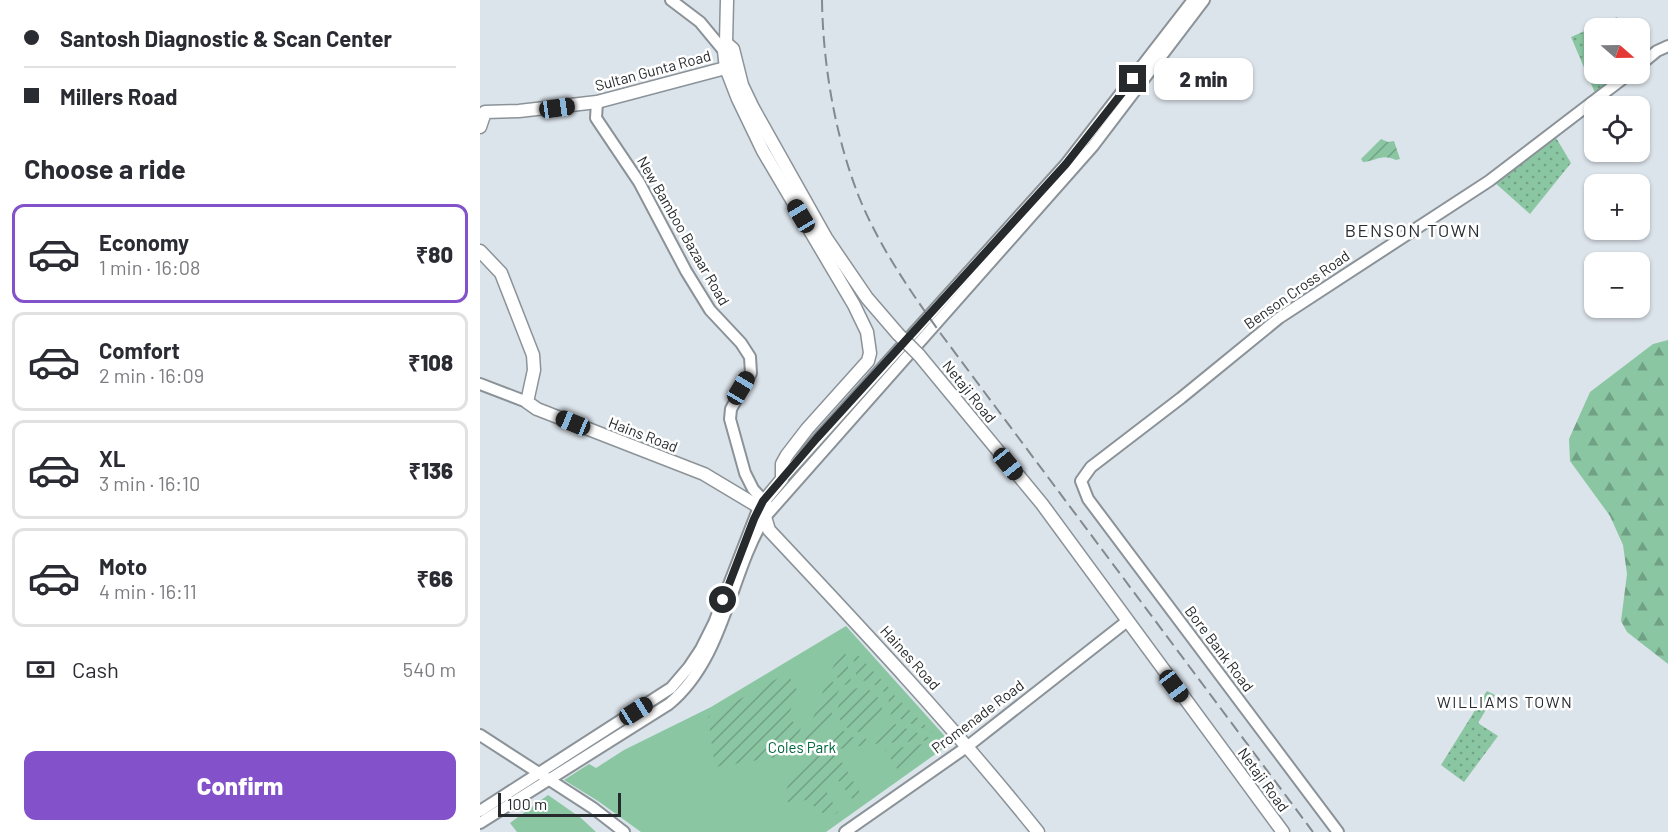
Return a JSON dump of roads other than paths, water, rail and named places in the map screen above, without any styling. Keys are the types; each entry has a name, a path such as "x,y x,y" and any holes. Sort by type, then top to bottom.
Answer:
{"main road":[{"name":"Netaji Road","path":"727,0 726,48 738,99 763,151 854,305 867,332 870,353 868,361 807,429 787,455 782,465 782,479"},
{"name":"Netaji Road","path":"731,66 826,238 867,298 919,355 1042,504 1126,622 1282,832"},
{"name":"Sultan Gunta Road","path":"483,112 527,110 597,102 731,66"},
{"path":"480,127 483,112"},
{"path":"480,251 501,273 533,354 534,370 527,402"},
{"name":"Hains Road","path":"527,402 537,409 704,474 765,506"},
{"path":"765,506 782,479"},
{"name":"Haines Road","path":"765,506 770,531 852,617 968,746 1038,832"}],"street":[{"path":"671,0 700,22 726,48"},
{"path":"782,479 1057,174 1193,0"},
{"path":"480,824 544,776 666,692 689,667 714,623 765,506 812,462 1079,161 1204,0"},
{"path":"1650,57 1668,46"},
{"name":"Benson Cross Road","path":"1081,481 1091,467 1181,398 1279,318 1489,181 1616,84"},
{"name":"New Bamboo Bazaar Road","path":"597,102 596,118 639,182 686,272 710,310 741,343 750,357 751,373 731,409 730,419 745,473 765,506"},
{"name":"Hains Road","path":"480,384 527,402"},
{"name":"Bore Bank Road","path":"1081,481 1088,499 1338,832"},
{"name":"Promenade Road","path":"845,832 968,746 1126,622"},
{"path":"480,735 593,808 624,832"},
{"path":"480,812 544,776"}],"railway":[{"path":"822,0 828,75 843,150 859,197 886,251 941,334 1313,832"}],"district":[{"name":"BENSON TOWN","path":"1413,231"},
{"name":"WILLIAMS TOWN","path":"1505,702"}],"park label":[{"name":"Coles Park","path":"802,748"}]}
